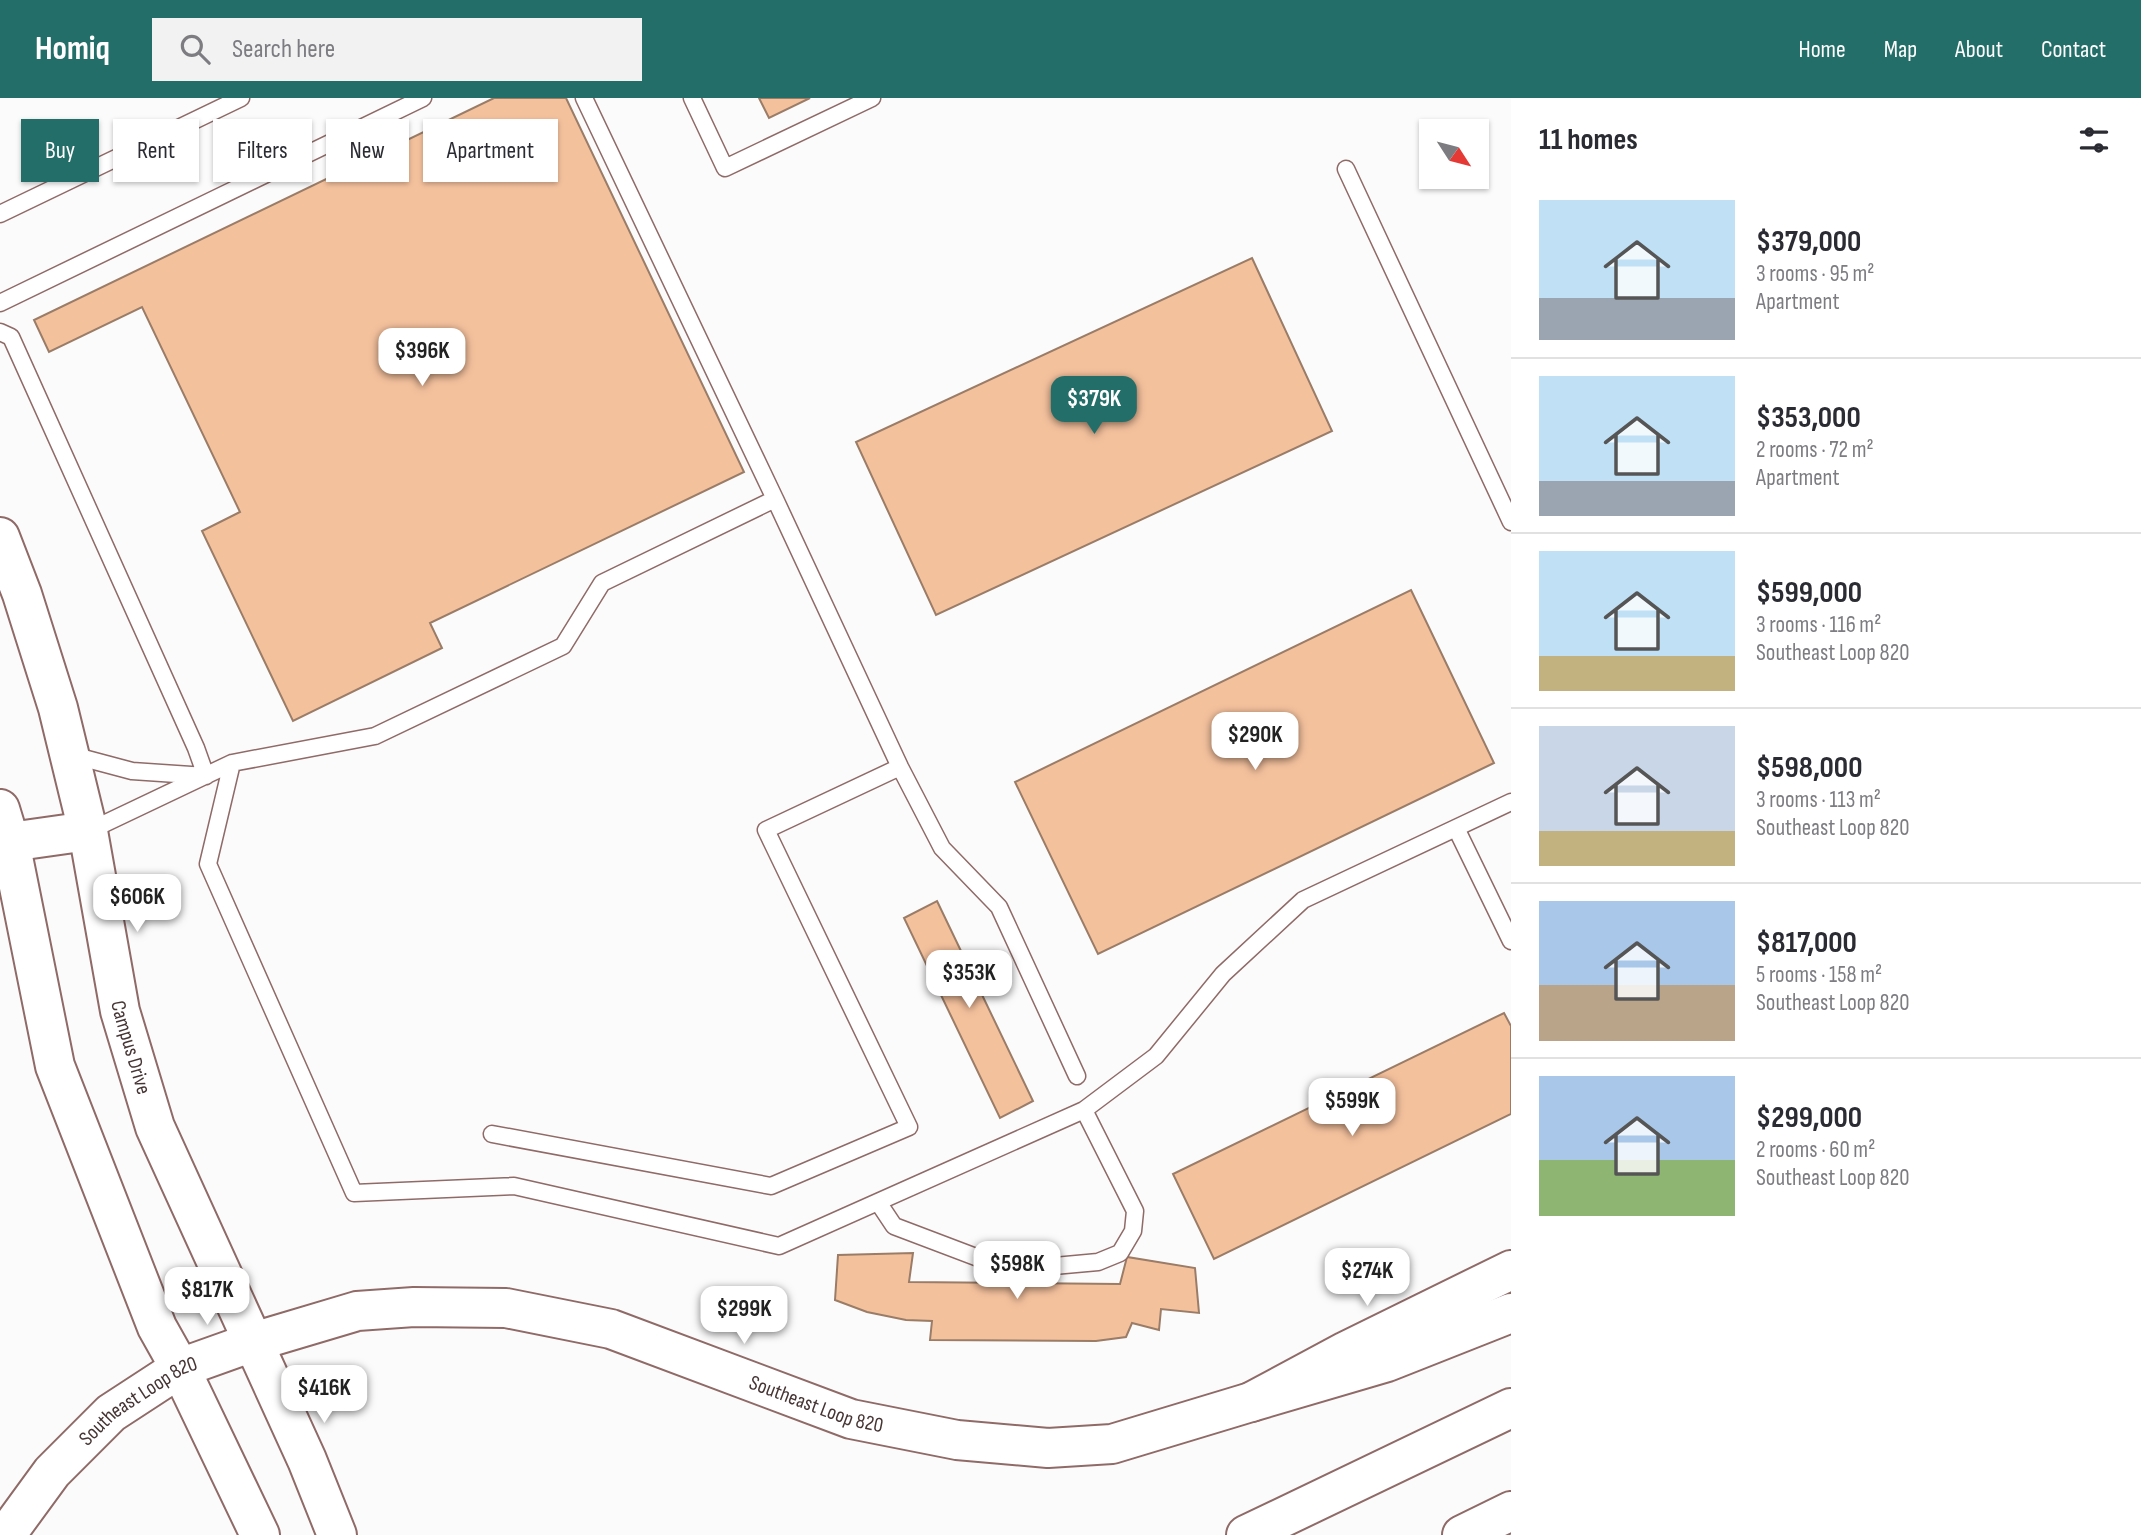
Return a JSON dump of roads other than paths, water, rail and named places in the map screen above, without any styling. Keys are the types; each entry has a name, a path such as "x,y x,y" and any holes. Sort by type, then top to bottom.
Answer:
{"main road":[{"name":"Campus Drive","path":"0,537 42,657 70,754 88,831 120,1011 155,1127 307,1460 337,1535"},
{"path":"88,831 3,832 55,1066 157,1327 180,1368 260,1535"},
{"name":"Southeast Loop 820","path":"6,1535 51,1472 111,1413 180,1368 253,1342 357,1311 414,1307 506,1308 611,1329 851,1419 957,1440 1048,1448 1112,1444 1251,1402 1346,1351 1511,1270"},
{"path":"1251,1402 1387,1362 1511,1313"},
{"path":"1246,1535 1511,1408"},
{"path":"1462,1535 1511,1511"}],"lane":[{"path":"0,214 241,98"},
{"path":"0,303 423,98"},
{"path":"584,98 900,766 942,848 999,906 1077,1076"},
{"path":"692,98 725,168 872,98"},
{"path":"1346,169 1511,522"},
{"path":"0,332 11,337 196,748 206,776"},
{"path":"88,831 232,763 375,736 563,646 602,583 775,499"},
{"path":"70,754 132,771 206,776"},
{"path":"232,763 208,864 354,1193 514,1186 779,1246 1084,1110 1156,1056 1223,974 1303,900 1511,802"},
{"path":"492,1134 771,1186 909,1127 766,830 900,766"},
{"path":"1456,828 1511,941"},
{"path":"878,1202 894,1226 1010,1270 1098,1262 1120,1253 1133,1231 1135,1211 1084,1110"}]}
